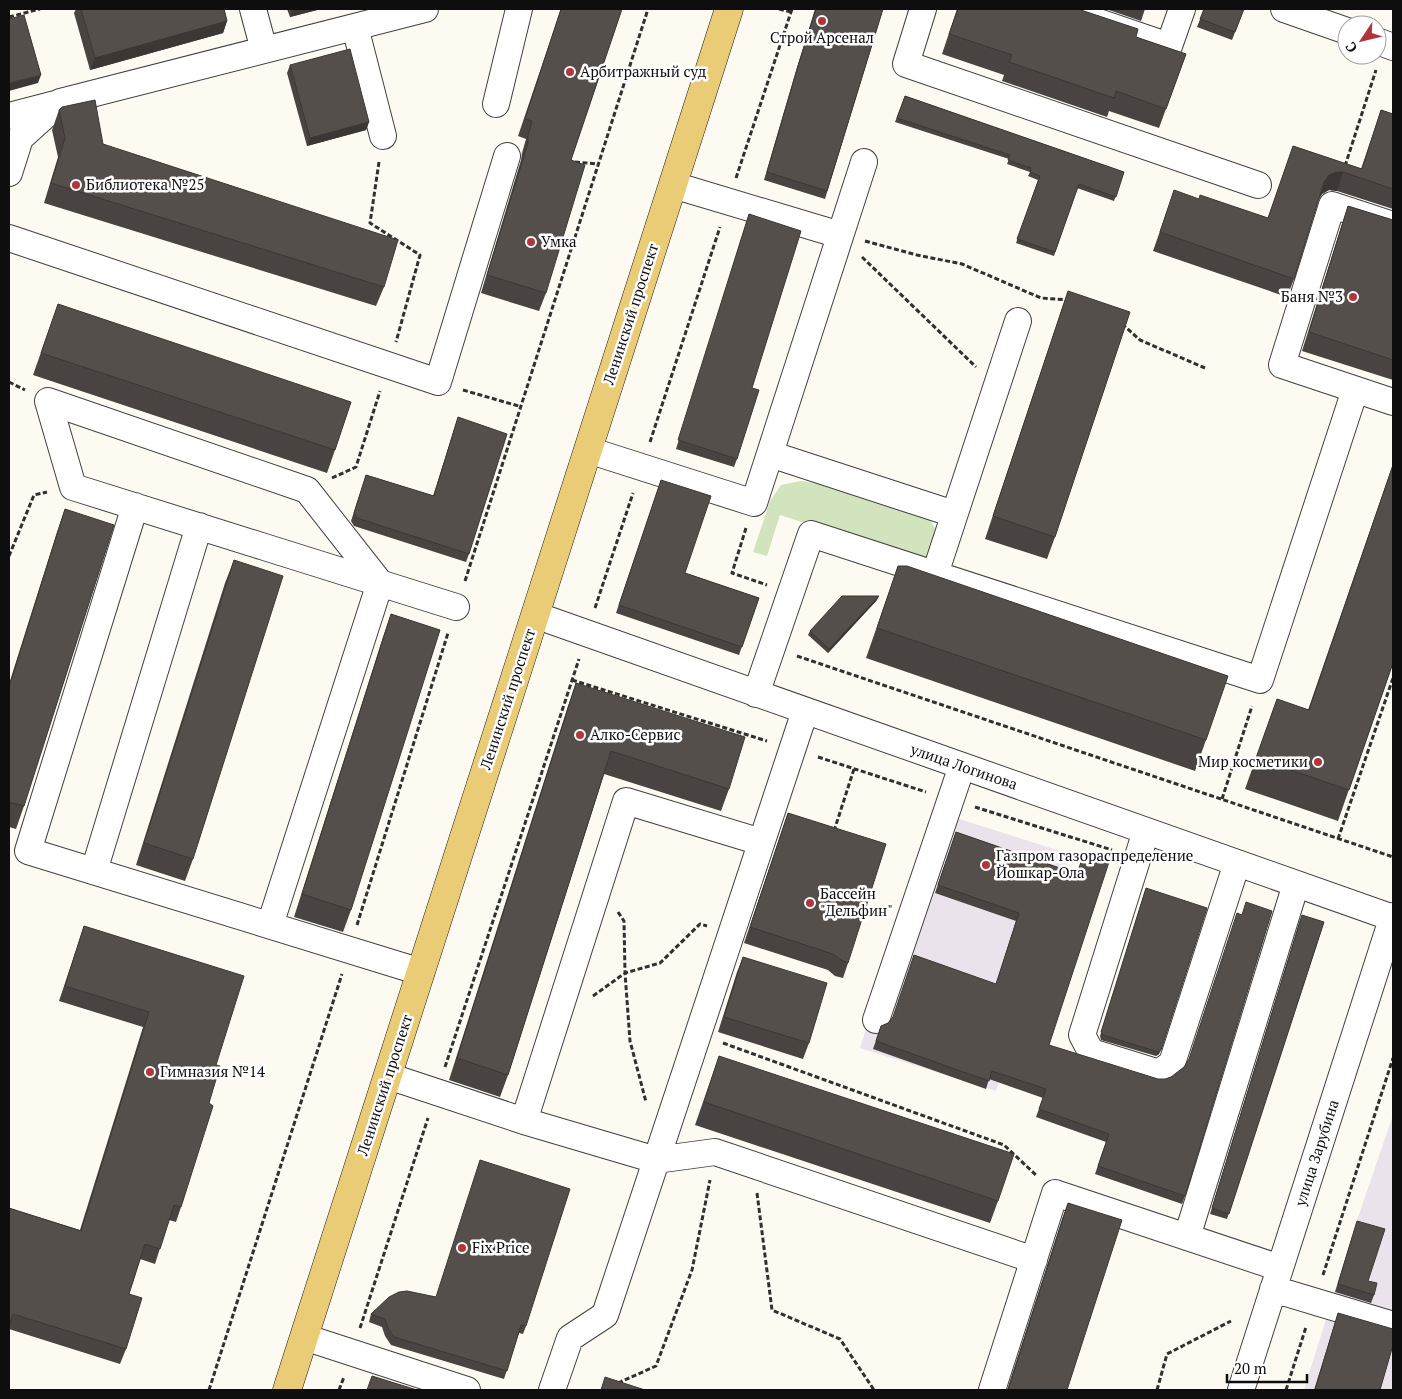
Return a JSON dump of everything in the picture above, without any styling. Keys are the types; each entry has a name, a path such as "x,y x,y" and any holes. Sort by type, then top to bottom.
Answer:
{"main road":[{"name":"Ленинский проспект","path":"287,1390 729,9"}],"street":[{"path":"253,9 264,50"},
{"path":"9,116 425,9"},
{"path":"496,104 519,9"},
{"path":"923,9 906,64 1258,186"},
{"path":"1060,9 1170,46 1182,9"},
{"path":"1284,9 1337,28"},
{"path":"355,27 383,136"},
{"path":"9,173 20,138 60,102"},
{"path":"9,238 438,382 507,156"},
{"path":"588,450 754,503 864,162"},
{"path":"672,185 840,235"},
{"path":"1393,225 1332,205 1282,365 1393,402"},
{"path":"935,574 1018,321"},
{"path":"756,694 811,534 1260,680 1355,390"},
{"path":"380,583 307,490 48,401 73,487 456,607"},
{"path":"770,454 954,514"},
{"path":"135,506 28,851 421,972"},
{"path":"94,871 199,526"},
{"path":"270,925 380,583"},
{"name":"улица Логинова","path":"535,615 1393,917"},
{"path":"552,1390 570,1338 605,1315 805,711"},
{"path":"876,1020 962,766"},
{"path":"524,1121 626,801 762,842"},
{"path":"1146,830 1082,1035 1092,1052 1159,1073 1172,1062 1237,862"},
{"path":"1187,1236 1296,884"},
{"name":"улица Зарубина","path":"1241,1390 1393,917"},
{"path":"728,942 750,961"},
{"path":"388,1076 524,1121 656,1160 716,1152 1034,1260"},
{"path":"992,1390 1055,1194 1187,1236 1277,1278 1314,1302 1392,1320"},
{"path":"304,1336 466,1390"}],"path":[{"path":"9,17 40,9"},
{"path":"209,1390 456,607 522,407 648,9"},
{"path":"339,1390 791,11 779,9"},
{"path":"1332,205 1378,65"},
{"path":"307,490 356,467 389,365 420,255 370,223 383,136"},
{"path":"573,162 599,164"},
{"path":"840,235 917,255 962,264 1041,298 1069,300 1077,304"},
{"path":"840,235 996,386"},
{"path":"1118,320 1140,340 1205,368"},
{"path":"438,382 522,407"},
{"path":"9,556 34,494 73,487"},
{"path":"754,503 732,572 791,594"},
{"path":"772,647 1393,857"},
{"path":"1338,839 1393,678"},
{"path":"572,680 1137,858"},
{"path":"1222,799 1260,680"},
{"path":"544,763 549,765"},
{"path":"833,834 854,769"},
{"path":"598,887 624,921 625,973 630,1041 647,1104"},
{"path":"585,1002 625,973 660,963 700,924 728,942"},
{"path":"698,1034 1004,1145 1055,1194"},
{"path":"1286,1390 1393,1058"},
{"path":"612,1386 656,1366 692,1270 716,1152"},
{"path":"754,1165 772,1310 840,1339 874,1390"},
{"path":"1157,1390 1167,1354 1231,1321"}],"shaded area":[{"name":"Газпром газораспределение Йошкар-Ола","path":"934,811 1070,854 996,1091 860,1048"},
{"path":"1393,1115 1393,1390 1304,1390 1354,1229"}],"green space":[{"path":"801,481 821,484 925,514 936,529 934,543 924,562 780,515 767,556 753,552 770,501 781,485"}],"building":[{"path":"81,9 224,9 227,21 95,58"},
{"path":"561,9 622,9 571,160 585,165 546,293 487,275 528,143 532,121 525,119"},
{"path":"816,9 883,9 827,191 767,172"},
{"path":"958,9 1078,9 1138,29 1136,37 1186,54 1166,109 1116,91 1114,98 1009,62 1012,55 949,34"},
{"path":"1204,9 1244,9 1235,32 1200,19"},
{"path":"24,15 41,75 9,83 9,19"},
{"path":"350,49 369,122 310,138 290,65"},
{"path":"905,96 1124,172 1116,197 1079,184 1055,252 1017,239 1040,176 1030,172 1031,168 1008,160 1010,155 897,118"},
{"path":"95,100 103,144 398,240 384,287 51,183 65,138 59,110 62,107"},
{"path":"1381,110 1393,114 1393,189 1343,172 1329,175 1324,182 1294,279 1160,232 1174,190 1199,199 1200,195 1268,218 1293,146 1362,169"},
{"name":"Баня №3","path":"1348,206 1393,220 1393,360 1309,332"},
{"path":"749,214 801,231 752,388 759,390 737,459 678,440"},
{"path":"1068,291 1130,312 1055,537 993,516"},
{"path":"58,304 351,402 335,450 41,353"},
{"path":"458,417 507,434 469,554 357,518 354,513 366,475 434,496"},
{"path":"1393,465 1393,663 1349,790 1256,758 1277,699 1309,710"},
{"path":"661,480 711,496 685,573 759,598 742,647 619,605"},
{"path":"65,509 114,525 24,806 9,802 9,687"},
{"path":"234,560 283,576 193,859 144,843"},
{"path":"898,566 907,566 1228,676 1206,740 877,628"},
{"path":"842,596 879,596 829,649 810,631"},
{"path":"391,614 440,630 351,910 302,894"},
{"path":"576,683 745,737 729,789 611,751 508,1075 457,1058"},
{"name":"Бассейн \"Дельфин\"","path":"788,813 886,844 848,963 833,954 750,927"},
{"path":"956,832 1077,874 1084,853 1109,862 1049,1045 1158,1079 1171,1077 1184,1067 1189,1059 1237,913 1242,915 1246,902 1272,911 1185,1196 1098,1166 1109,1134 1039,1109 1046,1089 992,1071 989,1081 876,1041 881,1026 888,1023 893,1017 914,955 996,984 1019,913 938,885"},
{"path":"1146,888 1207,908 1161,1050 1158,1052 1103,1035 1101,1032"},
{"path":"1302,915 1324,922 1229,1214 1212,1208"},
{"path":"84,926 244,976 216,1065 220,1066 209,1103 213,1106 181,1207 174,1205 160,1249 145,1244 129,1294 142,1298 126,1349 13,1314 9,1326 9,1208 81,1231 149,1012 65,986"},
{"path":"743,957 827,983 809,1043 724,1017"},
{"path":"719,1056 1014,1154 998,1201 704,1102"},
{"path":"480,1160 570,1189 526,1326 521,1325 507,1371 394,1337 385,1319 371,1314 389,1297 399,1292 407,1291 436,1297"},
{"path":"1068,1203 1122,1220 1067,1390 1008,1390"},
{"path":"1357,1221 1385,1229 1368,1281 1377,1283 1374,1295 1338,1284"},
{"path":"1338,1313 1393,1329 1393,1345 1380,1390 1315,1390"},
{"path":"372,1376 417,1390 367,1390"},
{"path":"605,1377 645,1390 601,1390"}],"place":[{"name":"Строй Арсенал","path":"822,21"},
{"name":"Арбитражный суд","path":"570,72"},
{"name":"Библиотека №25","path":"76,185"},
{"name":"Умка","path":"531,242"},
{"name":"Баня №3","path":"1353,297"},
{"name":"Алко-Сервис","path":"580,735"},
{"name":"Мир косметики","path":"1318,762"},
{"name":"Газпром газораспределение Йошкар-Ола","path":"986,865"},
{"name":"Бассейн \"Дельфин\"","path":"810,903"},
{"name":"Гимназия №14","path":"150,1072"},
{"name":"Fix Price","path":"462,1248"}]}
